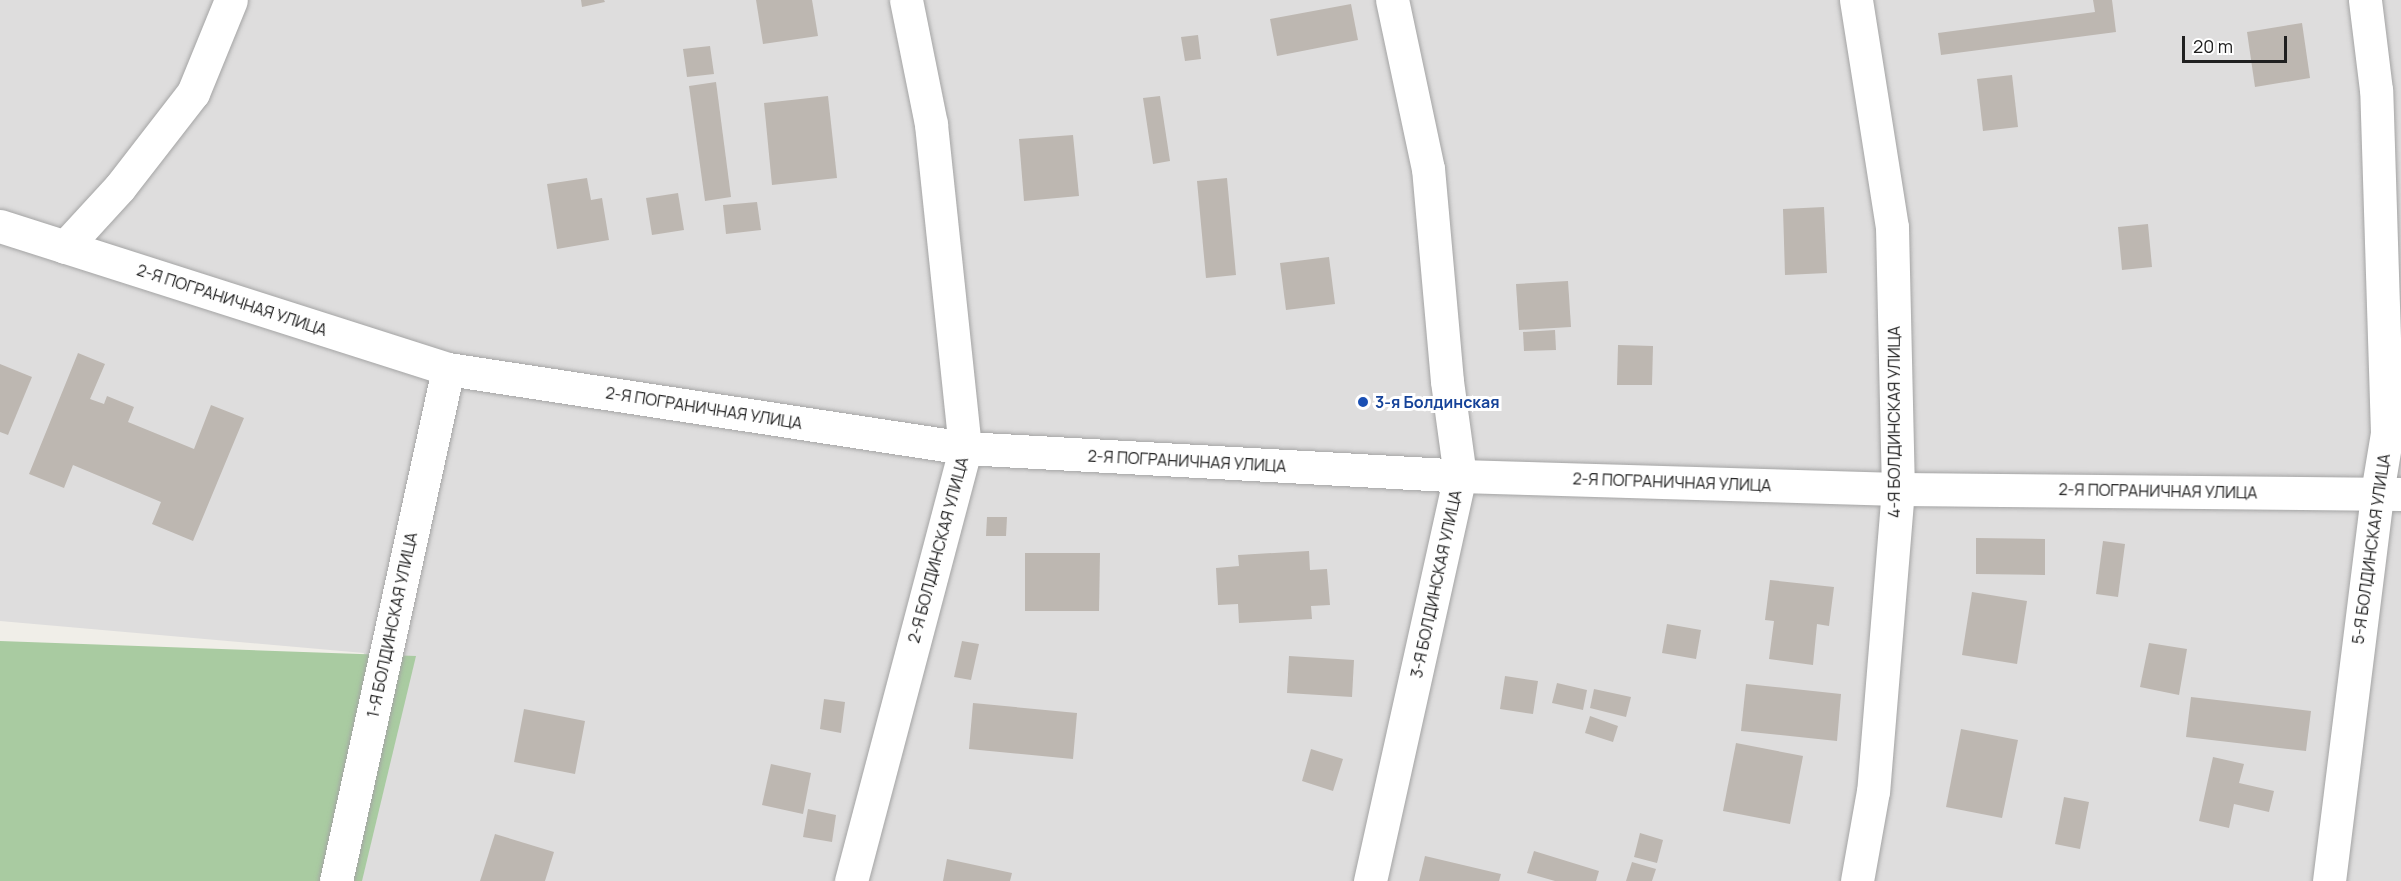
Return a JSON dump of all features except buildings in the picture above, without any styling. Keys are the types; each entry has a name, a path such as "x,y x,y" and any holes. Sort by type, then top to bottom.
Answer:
{"street":[{"path":"65,247 120,187 193,93 231,0"},
{"name":"2-Я БОЛДИНСКАЯ УЛИЦА","path":"851,881 965,448 931,124 906,0"},
{"name":"3-Я БОЛДИНСКАЯ УЛИЦА","path":"1370,881 1460,476 1447,381 1428,169 1392,0"},
{"name":"4-Я БОЛДИНСКАЯ УЛИЦА","path":"1856,0 1892,226 1898,489 1873,791 1857,881"},
{"name":"5-Я БОЛДИНСКАЯ УЛИЦА","path":"2329,881 2389,494 2376,90 2365,0"},
{"name":"2-Я ПОГРАНИЧНАЯ УЛИЦА","path":"0,226 448,369 965,448 1460,476 1898,489 2389,494"},
{"name":"1-Я БОЛДИНСКАЯ УЛИЦА","path":"336,881 448,369"}],"shaded area":[{"path":"0,0 2401,0 2401,881 306,881 364,653 0,621"}],"green space":[{"path":"0,641 416,656 362,881 0,881"}],"place":[{"name":"3-я Болдинская","path":"1363,402"}]}
